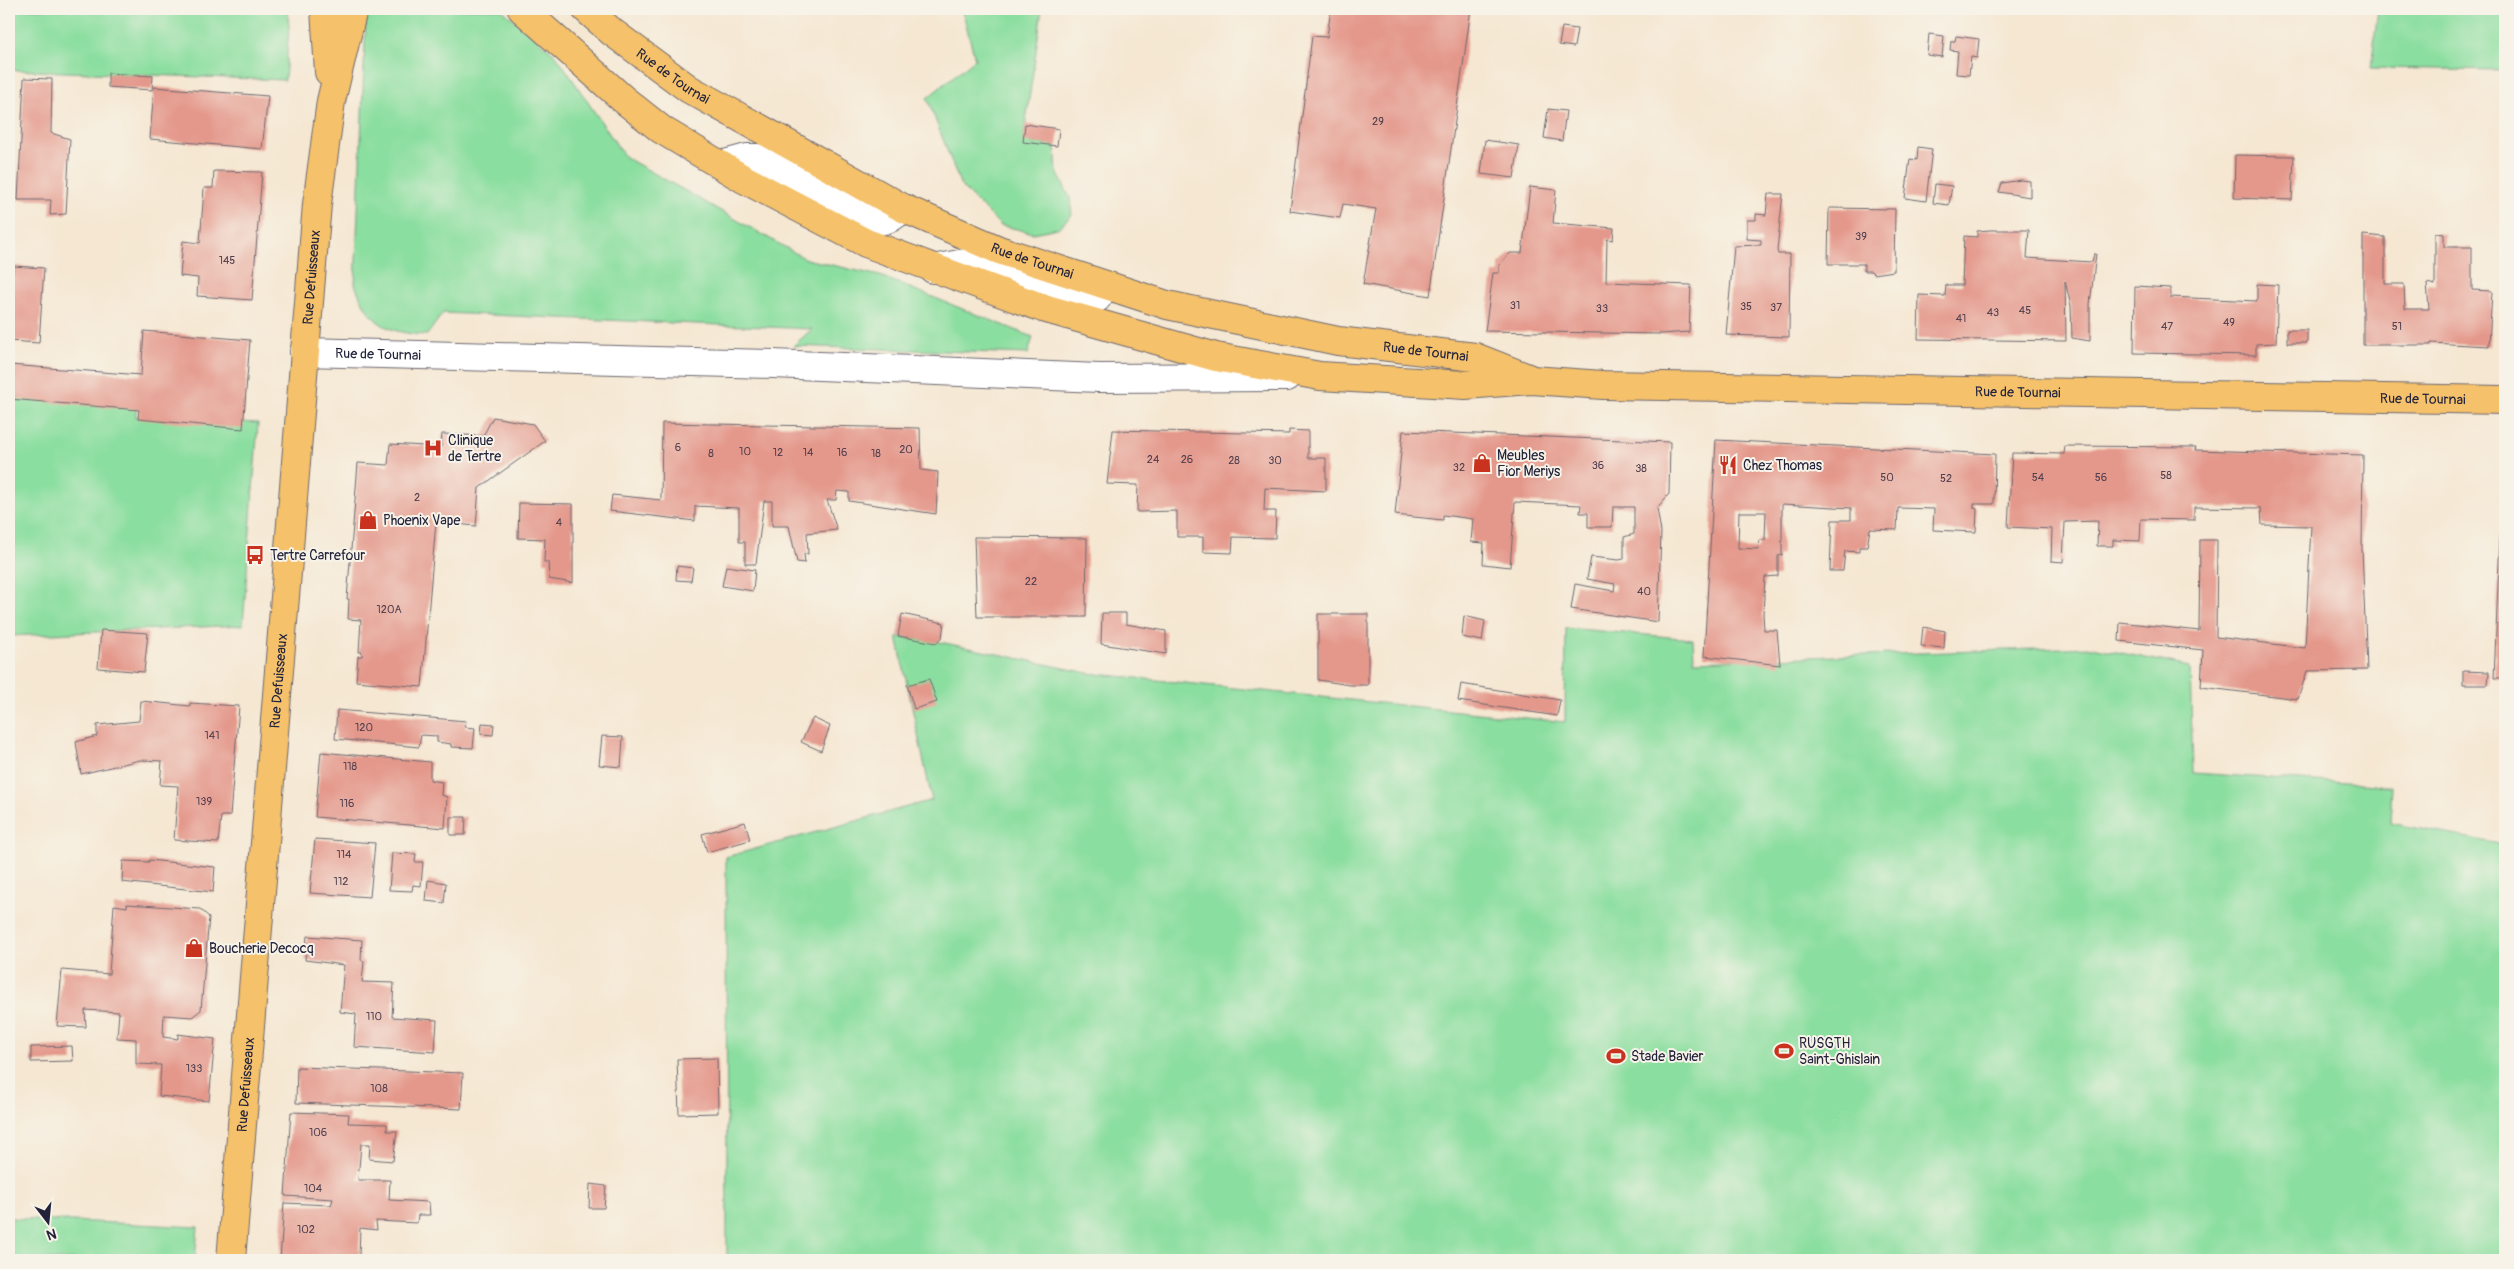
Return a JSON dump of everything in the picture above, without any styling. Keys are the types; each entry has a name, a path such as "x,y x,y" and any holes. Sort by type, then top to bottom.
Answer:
{"main road":[{"name":"Rue Defuisseaux","path":"325,9 331,101"},
{"name":"Rue Defuisseaux","path":"232,1260 317,204 331,101 353,9"},
{"name":"Rue de Tournai","path":"522,9 623,99 662,130 721,165 866,243 1043,308 1216,357 1320,376 1465,385 1532,380 1603,385 2505,400"},
{"name":"Rue de Tournai","path":"586,9 612,32 689,89 903,208 999,250 1167,305 1338,341 1475,358 1507,368 1532,380"}],"street":[{"path":"721,165 748,158 758,158 873,220 883,222 890,219 903,208"},
{"path":"933,269 965,263 979,264 1087,301 1097,298 1105,286"},
{"name":"Rue de Tournai","path":"304,352 773,364 1108,378 1320,376"}],"green space":[{"path":"9,9 287,9 289,26 285,80 9,70"},
{"path":"372,9 501,9 556,55 625,157 806,259 880,276 1033,337 1028,354 793,346 812,329 443,313 427,335 390,329 381,324 366,309 355,284 366,18"},
{"path":"962,9 1042,9 1023,142 1055,145 1057,172 1070,198 1072,215 1058,228 1033,233 1000,225 961,186 927,98 975,59"},
{"path":"2378,9 2505,9 2505,70 2371,68"},
{"path":"9,399 136,404 136,417 258,423 243,625 9,636"},
{"name":"Stade Bavier","path":"1566,628 1693,639 1694,661 2092,647 2190,667 2193,773 2392,786 2390,823 2505,845 2505,1260 2057,1260 2028,1255 2029,1260 727,1260 726,857 932,800 897,637 940,642 1088,673 1565,722"},
{"path":"9,1218 198,1227 195,1260 9,1260"}],"building":[{"path":"1331,9 1471,9 1430,296 1363,284 1376,209 1343,204 1340,218 1290,211 1312,36 1327,37"},
{"path":"1562,27 1577,29 1574,47 1559,45"},
{"path":"1929,34 1944,36 1942,57 1927,55"},
{"path":"1956,36 1979,39 1977,58 1971,57 1969,75 1956,74 1958,51 1950,50 1951,41 1955,41"},
{"path":"108,73 153,76 152,90 108,87"},
{"path":"24,78 52,79 51,133 70,139 66,214 50,215 51,200 18,200"},
{"path":"154,87 268,96 262,149 150,139"},
{"path":"1548,109 1566,111 1562,141 1544,138"},
{"path":"1025,124 1059,129 1057,146 1023,142"},
{"path":"1485,140 1519,145 1514,178 1481,174"},
{"path":"1918,147 1932,149 1926,201 1905,198 1910,159 1917,160"},
{"path":"2235,155 2294,156 2292,200 2234,198"},
{"path":"214,171 262,172 252,300 197,296 198,278 180,276 183,241 200,243 204,188 213,188"},
{"path":"2021,180 2030,181 2030,197 1999,192 2002,183"},
{"path":"1935,184 1952,186 1949,205 1933,203"},
{"path":"1530,187 1556,190 1553,223 1614,228 1613,240 1607,239 1606,282 1691,285 1689,332 1661,334 1485,331 1493,273 1499,273 1499,265 1510,253 1522,253"},
{"path":"1768,194 1783,194 1777,250 1778,254 1790,254 1789,337 1726,335 1734,246 1761,245 1761,240 1747,239 1747,220 1756,220 1756,214 1766,215"},
{"path":"1829,208 1895,209 1894,271 1874,274 1871,271 1864,271 1864,264 1828,264"},
{"path":"2029,230 2027,258 2092,262 2094,254 2096,254 2090,304 2090,341 2072,338 2071,306 2065,281 2066,341 1918,339 1919,295 1945,296 1946,285 1962,285 1964,236 1977,237 1977,231"},
{"path":"2435,233 2444,234 2444,247 2472,247 2472,290 2492,291 2489,346 2431,343 2431,345 2363,345 2363,235 2385,237 2385,284 2404,284 2405,309 2429,309 2427,283 2435,285"},
{"path":"13,266 44,268 39,343 9,341"},
{"path":"2257,284 2278,285 2276,343 2256,344 2256,355 2134,353 2135,286 2170,288 2170,297 2257,301"},
{"path":"2287,330 2307,330 2307,343 2287,343"},
{"path":"144,331 250,340 243,429 138,419 139,410 9,399 9,365 141,375"},
{"path":"493,417 533,424 545,441 479,488 476,526 436,522 422,687 356,681 358,656 362,656 362,652 359,652 361,620 348,619 349,599 347,599 358,463 388,465 390,444 441,447 442,434 483,436"},
{"path":"662,423 920,428 921,470 938,472 936,514 849,501 849,492 837,491 836,500 827,500 837,530 807,533 808,554 804,554 805,563 797,562 789,526 772,526 772,501 764,501 756,564 745,564 745,542 739,542 739,508 695,506 695,521 610,511 612,495 661,500"},
{"path":"1113,430 1289,434 1289,430 1308,431 1308,458 1326,458 1326,491 1265,488 1264,511 1276,511 1275,538 1233,537 1232,553 1203,552 1203,537 1177,537 1177,511 1137,512 1138,485 1107,484"},
{"path":"1403,431 1670,442 1669,494 1657,508 1661,532 1658,622 1571,609 1575,584 1614,591 1615,584 1587,579 1591,557 1624,559 1624,537 1634,534 1634,507 1613,507 1612,527 1588,527 1588,513 1580,513 1581,505 1515,502 1510,567 1483,564 1484,543 1471,542 1473,519 1443,515 1443,520 1395,515"},
{"path":"1716,440 1995,454 1994,504 1974,504 1974,508 1977,509 1976,532 1933,530 1934,509 1898,508 1897,530 1870,529 1867,547 1859,547 1859,552 1845,551 1843,571 1830,571 1832,520 1851,520 1851,508 1782,504 1782,555 1778,556 1778,576 1765,577 1763,614 1764,630 1777,630 1780,665 1704,656","holes":["1739,512 1766,512 1765,540 1759,540 1758,549 1738,548"]},
{"path":"2065,446 2196,447 2195,450 2363,455 2362,548 2367,670 2307,671 2298,699 2201,687 2203,650 2119,641 2120,622 2199,631 2200,540 2217,540 2216,637 2305,648 2311,526 2262,525 2261,508 2194,507 2194,520 2141,519 2140,541 2113,540 2113,546 2097,546 2098,521 2065,522 2063,562 2051,561 2052,529 2008,527 2012,453 2064,454"},
{"path":"519,503 573,504 573,583 549,579 548,562 544,562 545,539 518,538"},
{"path":"2501,514 2505,514 2505,678 2494,678"},
{"path":"974,537 1087,538 1086,617 977,617"},
{"path":"677,566 693,568 691,581 676,580"},
{"path":"726,566 755,570 753,591 722,586"},
{"path":"1102,613 1126,613 1126,624 1166,631 1166,654 1101,644"},
{"path":"902,614 944,623 942,638 936,643 898,636"},
{"path":"1318,614 1368,614 1368,685 1350,685 1318,680"},
{"path":"1464,616 1485,621 1482,641 1462,637"},
{"path":"1923,627 1945,631 1944,648 1921,646"},
{"path":"101,630 148,633 144,672 98,668"},
{"path":"2463,671 2489,672 2488,685 2463,685"},
{"path":"929,679 937,702 914,709 907,685"},
{"path":"1461,684 1560,700 1557,716 1458,701"},
{"path":"141,701 190,706 190,703 239,706 230,816 221,816 218,843 174,840 178,786 160,785 162,761 140,760 81,774 76,742 97,736 97,725 139,721"},
{"path":"337,710 466,721 465,727 475,728 473,748 451,747 451,744 437,742 437,736 421,735 419,747 335,739"},
{"path":"813,718 830,726 821,751 801,742"},
{"path":"482,723 494,724 493,735 481,734"},
{"path":"602,736 623,737 621,767 599,765"},
{"path":"321,752 430,762 430,780 442,782 441,795 447,797 445,828 315,817"},
{"path":"450,817 466,817 465,835 450,835"},
{"path":"745,822 750,840 707,852 702,834"},
{"path":"315,839 375,843 370,897 310,893"},
{"path":"392,853 416,854 415,862 423,862 421,886 413,885 412,891 389,890"},
{"path":"149,860 215,867 213,892 122,882 123,861 149,862"},
{"path":"428,880 446,883 444,903 426,901"},
{"path":"127,904 200,909 209,917 201,1010 192,1017 164,1015 163,1037 178,1039 178,1034 215,1039 209,1101 159,1096 161,1065 136,1064 136,1039 117,1038 119,1012 85,1010 86,1027 57,1026 62,970 109,974 114,905 127,907"},
{"path":"307,936 362,940 361,960 364,962 362,982 394,983 392,1017 437,1020 435,1052 354,1047 356,1014 340,1012 344,965 305,960"},
{"path":"12,1046 14,1063 9,1063 9,1047"},
{"path":"72,1046 73,1061 31,1062 31,1047"},
{"path":"717,1058 718,1113 679,1114 677,1059"},
{"path":"297,1067 463,1073 461,1109 296,1103"},
{"path":"291,1112 349,1114 348,1123 387,1124 387,1131 397,1131 393,1161 369,1159 370,1144 361,1144 358,1180 390,1180 389,1200 429,1202 430,1215 418,1215 417,1223 376,1221 377,1230 360,1228 359,1256 333,1255 332,1260 280,1260 284,1203 331,1205 333,1199 285,1196"},
{"path":"590,1184 606,1186 604,1208 589,1208"}],"place":[{"name":"Clinique de Tertre","path":"433,448"},
{"name":"Meubles Fior Meriys","path":"1482,463"},
{"name":"Chez Thomas","path":"1728,465"},
{"name":"Phoenix Vape","path":"368,520"},
{"name":"Tertre Carrefour","path":"255,555"},
{"name":"Boucherie Decocq","path":"194,948"},
{"name":"RUSGTH Saint-Ghislain","path":"1784,1051"},
{"name":"Stade Bavier","path":"1616,1056"}]}
